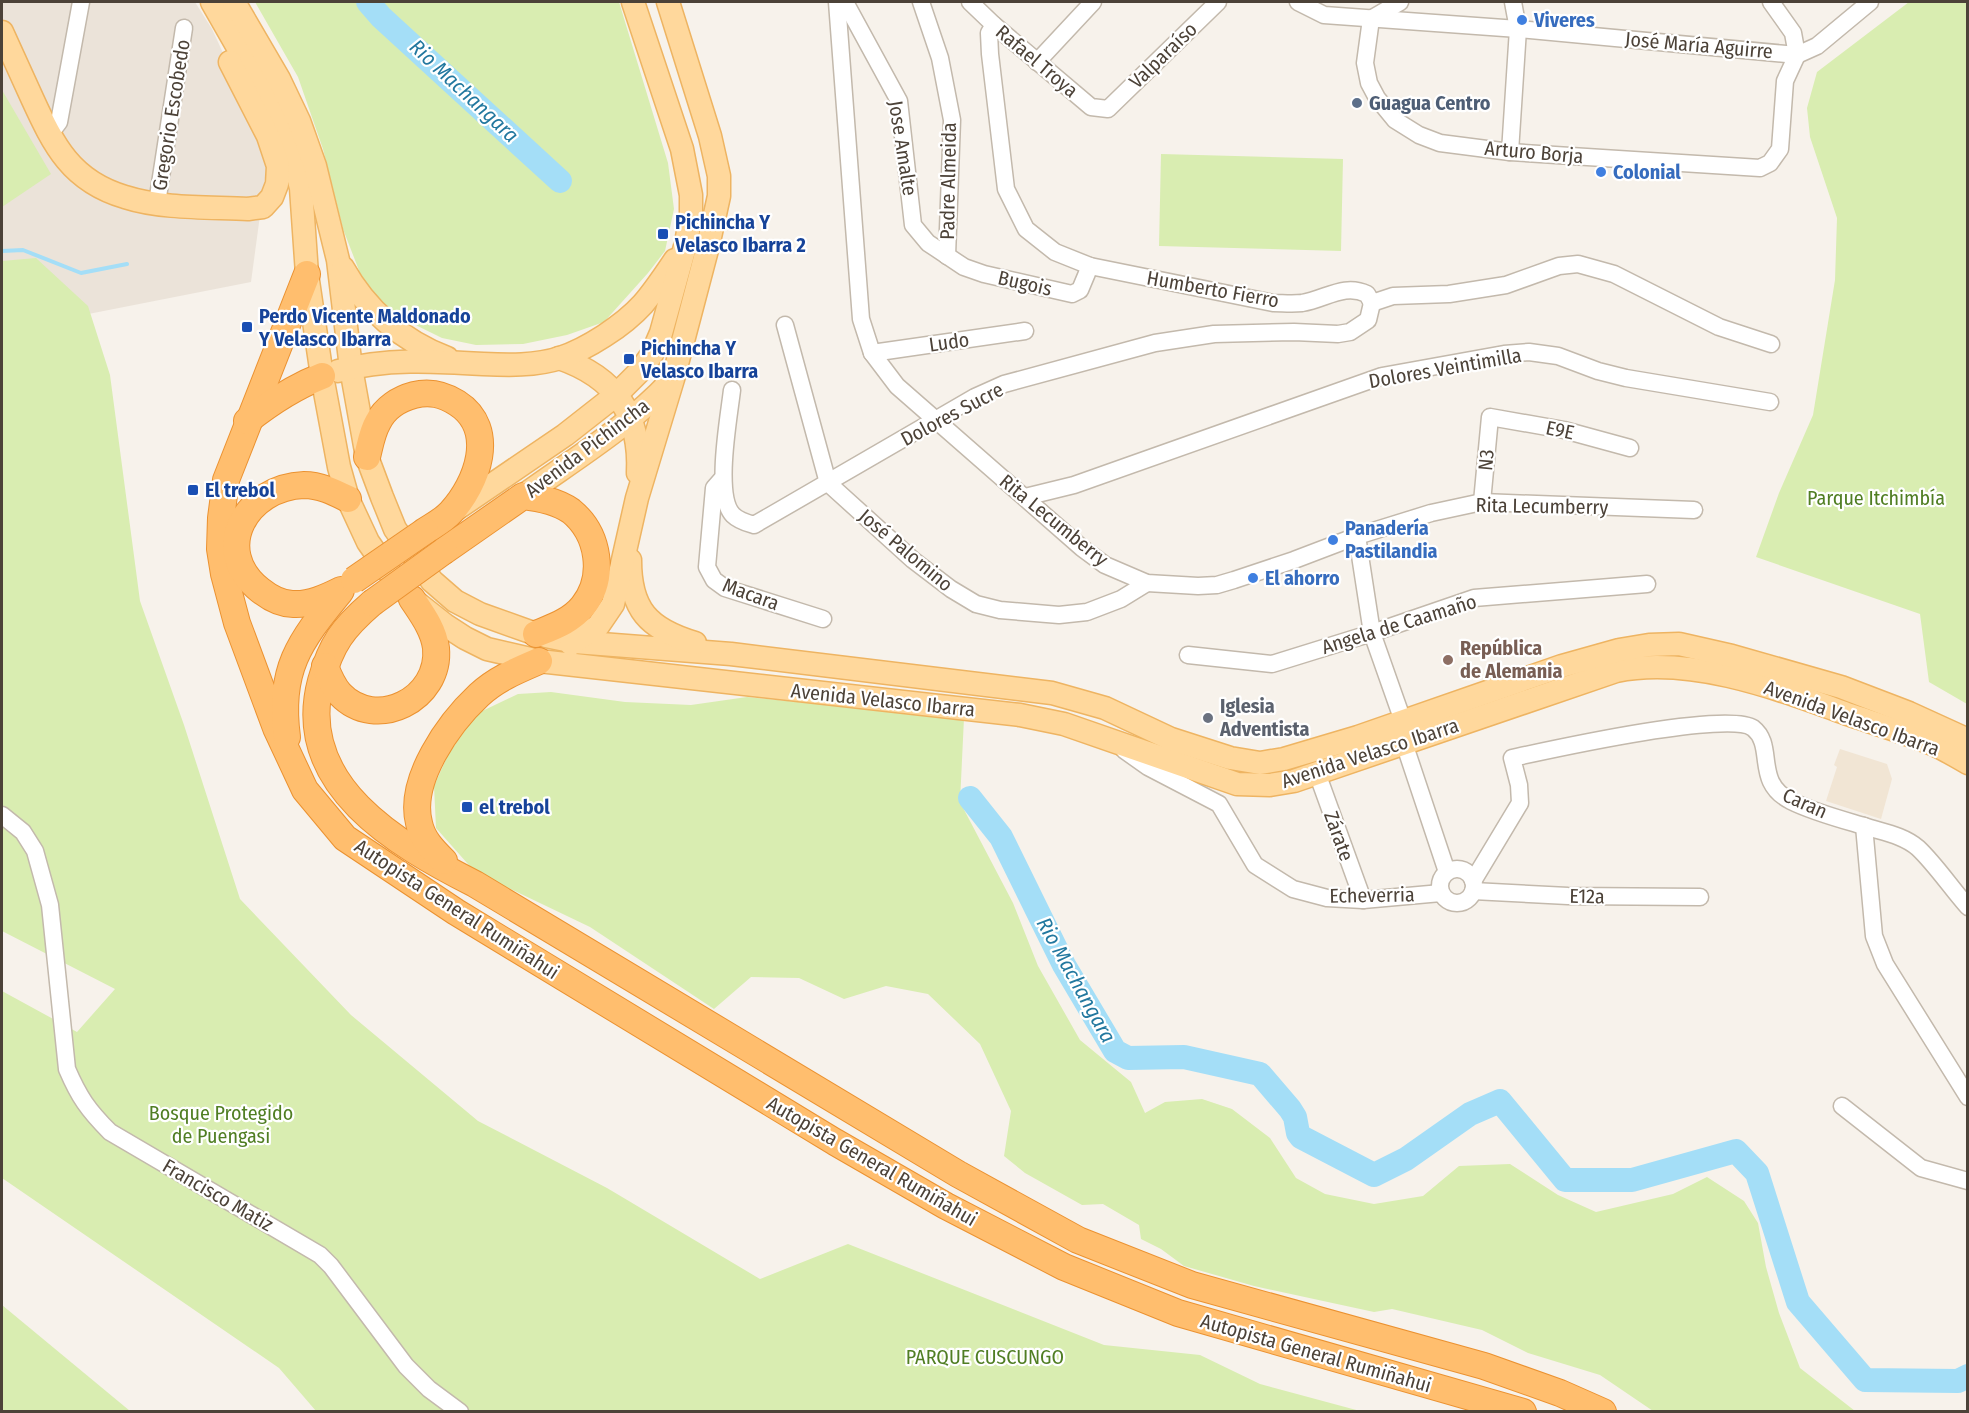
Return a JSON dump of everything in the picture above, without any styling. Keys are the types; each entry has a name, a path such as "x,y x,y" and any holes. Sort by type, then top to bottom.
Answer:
{"highway":[{"path":"296,773 263,695 237,623 226,585 220,549 226,480 247,421 307,273"},
{"path":"247,421 299,385 322,376"},
{"path":"367,457 373,432 379,420 391,406 405,397 421,393 435,393 462,406 471,416 477,429 480,456 472,480 451,513"},
{"path":"348,499 325,488 306,485 287,487 270,494 259,500 243,517 237,545 238,557 244,572 270,598 294,604 321,599 348,585"},
{"path":"523,496 556,503 570,511 582,522 592,540 597,557 595,581 590,595 582,606 572,617 536,634"},
{"name":"Avenida Pichincha","path":"359,809 342,790 330,770 321,747 316,722 316,698 329,653 341,634 372,603 523,496"},
{"name":"Avenida Pichincha","path":"296,773 287,735 285,705 288,675 297,650 308,632 348,585 451,513"},
{"path":"325,666 331,682 342,696 356,705 372,710 389,710 405,705 419,695 430,681 435,665 436,648 431,632 412,599"},
{"path":"421,856 409,837 402,813 403,792 409,773 430,739 444,724 479,694 506,676 539,661"},
{"path":"475,884 444,861 424,837 419,825 417,802 418,789 436,751 479,694"},
{"name":"Autopista General Rumiñahui","path":"296,773 305,790 321,811 345,837 412,884 835,1142 956,1211 1064,1267 1178,1313 1522,1412"},
{"name":"Autopista General Rumiñahui","path":"359,809 421,856 475,884 958,1174 1078,1240 1192,1284 1484,1366 1560,1393 1603,1412"}],"main road":[{"name":"Avenida Velasco Ibarra","path":"212,2 272,107 296,169 301,188 307,273 322,376 339,467 348,499 368,542 412,599 465,638 487,649 539,661 1020,715 1064,724 1237,784 1294,781 1616,671 1634,668 1677,668 1724,675 1778,690 1936,745 1968,763"},
{"name":"Avenida Velasco Ibarra","path":"234,2 279,79 299,121 315,166 338,260 351,368 367,457 395,529 432,581 455,601 480,614 536,634 575,642 731,654 1052,693 1105,708 1171,739 1230,758 1260,763 1284,759 1358,737 1562,666 1607,653 1649,645 1679,644 1743,659 1841,687 1909,713 1968,740"},
{"name":"Avenida Pichincha","path":"451,513 565,435 616,395 640,371 656,344 686,243 691,205 688,172 679,138 633,2"},
{"name":"Avenida Pichincha","path":"523,496 631,418 673,379 708,246 717,208 719,186 710,136 668,2"},
{"path":"2,32 49,135 60,153 93,185 126,198 157,203 248,209 263,207 272,197 277,184 278,166 268,136 228,57 228,48 235,40"},
{"path":"322,376 351,368 401,362 454,361 514,364 559,358 595,341 617,327 642,305 686,243"},
{"path":"338,260 354,288 374,312 398,333 424,349 454,361"},
{"path":"559,358 591,372 605,382 631,418 639,452 637,498 630,560 630,583 636,600 645,615 663,631 731,654"},
{"path":"539,661 575,642 598,626 613,604 637,498 673,379"}],"street":[{"path":"49,135 59,122 81,2"},
{"name":"Rita Lecumberry","path":"837,2 861,319 872,353 897,386 1082,548 1105,565 1147,583 1217,585 1294,560 1357,536 1431,513 1482,502 1694,510"},
{"name":"Jose Amalte","path":"845,2 899,101 914,225 928,243 946,256"},
{"name":"Padre Almeida","path":"921,2 940,58 952,120 946,256"},
{"name":"Rafael Troya","path":"970,2 1091,107 1108,109"},
{"path":"1037,62 1093,2"},
{"name":"Valparaíso","path":"1108,109 1218,2"},
{"name":"José María Aguirre","path":"1298,2 1324,15 1518,29 1797,55 1817,46 1870,2"},
{"path":"1371,19 1400,2"},
{"path":"1510,152 1518,29 1513,2"},
{"path":"1771,2 1793,33 1797,55"},
{"name":"Arturo Borja","path":"1371,19 1365,63 1369,83 1377,98 1395,120 1419,135 1440,143 1510,152 1760,168 1770,163 1780,149 1785,81 1797,55"},
{"name":"Humberto Fierro","path":"994,25 989,33 990,54 1006,189 1026,230 1055,252 1090,266 1273,303 1299,303 1322,299 1350,289 1367,294 1372,303"},
{"name":"Gregorio Escobedo","path":"157,203 184,28"},
{"name":"Bugois","path":"946,256 964,267 984,274 1072,294 1080,290 1090,266"},
{"path":"1372,303 1393,296 1449,294 1506,285 1559,266 1578,264 1614,274 1719,327 1771,344"},
{"name":"Dolores Sucre","path":"732,390 723,495 726,506 738,519 754,525 975,397 1004,384 1155,343 1214,334 1294,332 1338,334 1350,332 1368,320 1372,303"},
{"path":"785,325 828,483"},
{"name":"Ludo","path":"872,353 1025,332"},
{"name":"Dolores Veintimilla","path":"1025,497 1074,485 1382,375 1504,354 1529,352 1558,356 1598,371 1626,378 1770,402"},
{"name":"E9E","path":"1490,417 1564,430 1630,448"},
{"name":"N3","path":"1482,502 1490,417"},
{"name":"Macara","path":"723,477 714,488 707,567 714,580 725,588 823,619"},
{"name":"José Palomino","path":"828,483 913,560 951,590 976,604 1000,610 1059,615 1087,612 1121,599 1147,583"},
{"path":"1357,536 1372,633 1403,721"},
{"name":"Angela de Caamaño","path":"1188,655 1272,664 1474,598 1647,584"},
{"name":"Caran","path":"1473,886 1520,803 1519,786 1512,758 1625,735 1684,726 1740,723 1753,728 1761,739 1768,778 1777,793 1792,802 1893,834 1917,847 1968,907"},
{"name":"Echeverria","path":"1112,741 1148,767 1219,804 1255,865 1293,888 1328,898 1363,900 1441,893"},
{"path":"1404,743 1447,872 1452,869 1467,872 1473,886"},
{"name":"Zárate","path":"1317,773 1363,900"},
{"name":"Francisco Matiz","path":"2,815 23,832 35,851 50,905 67,1069 88,1110 110,1132 320,1255 331,1266 406,1366 429,1389 460,1412"},
{"path":"1864,826 1874,936 1885,964 1968,1097"},
{"name":"Echeverria","path":"1447,872 1440,881 1441,893 1449,902 1461,903 1471,896 1473,886"},
{"name":"E12a","path":"1473,886 1568,896 1700,897"},
{"path":"1842,1106 1921,1168 1968,1181"}],"shaded area":[{"path":"2,2 195,2 212,29 268,156 251,282 2,331"},
{"path":"1840,749 1887,764 1892,779 1881,819 1826,801"}],"green space":[{"path":"255,2 619,2 668,163 674,209 665,251 604,322 567,335 523,344 476,345 442,338 387,311 365,286 343,229 323,149 298,77"},
{"name":"Parque Itchimbía","path":"1909,2 1967,2 1967,704 1929,682 1920,614 1756,557 1779,493 1813,415 1835,280 1837,218 1810,137 1807,108 1817,72"},
{"path":"2,90 51,174 2,207"},
{"path":"1161,154 1343,159 1341,251 1159,246"},
{"name":"Bosque Protegido de Puengasi","path":"36,258 88,306 110,375 140,601 184,725 240,899 351,1015 478,1121 607,1188 760,1279 848,1244 1104,1345 1200,1355 1260,1384 1360,1411 316,1411 279,1368 2,1178 2,991 77,1032 115,989 2,931 2,261"},
{"path":"551,692 625,702 691,705 747,697 964,718 960,802 1013,903 1038,966 1080,1040 1131,1082 1145,1113 1165,1102 1202,1099 1232,1109 1270,1138 1296,1178 1325,1194 1374,1204 1423,1196 1459,1166 1510,1164 1558,1195 1596,1212 1673,1194 1707,1177 1744,1201 1758,1223 1766,1267 1779,1313 1800,1368 1855,1411 1653,1411 1600,1375 1528,1353 1482,1330 1392,1309 1374,1312 1254,1286 1184,1266 1161,1249 1141,1239 1139,1225 1103,1204 1082,1205 1025,1173 1004,1156 1011,1111 980,1044 928,994 886,986 844,999 799,978 751,977 714,1009 590,927 475,872 436,828 434,786 448,755 476,714 518,694"},
{"path":"2,1305 130,1411 2,1411"}],"waterway":[{"name":"Rio Machangara","path":"368,2 381,17 560,181"},
{"path":"2,251 23,250 81,273 127,264"},
{"name":"Rio Machangara","path":"970,798 1001,837 1064,965 1115,1051 1128,1058 1184,1057 1260,1074 1290,1109 1301,1137 1374,1175 1406,1159 1470,1114 1500,1101 1565,1180 1632,1180 1736,1151 1757,1173 1798,1302 1865,1380 1958,1381 1968,1376"}],"place":[{"name":"Viveres","path":"1522,20"},
{"name":"Guagua Centro","path":"1357,103"},
{"name":"Colonial","path":"1601,172"},
{"name":"Pichincha Y Velasco Ibarra 2","path":"663,234"},
{"name":"Perdo Vicente Maldonado Y Velasco Ibarra","path":"247,327"},
{"name":"Pichincha Y Velasco Ibarra","path":"629,359"},
{"name":"El trebol","path":"193,490"},
{"name":"Panadería Pastilandia","path":"1333,540"},
{"name":"El ahorro","path":"1253,578"},
{"name":"República de Alemania","path":"1448,660"},
{"name":"Iglesia Adventista","path":"1208,718"},
{"name":"el trebol","path":"467,807"}],"park label":[{"name":"PARQUE CUSCUNGO","path":"985,1357"}]}
